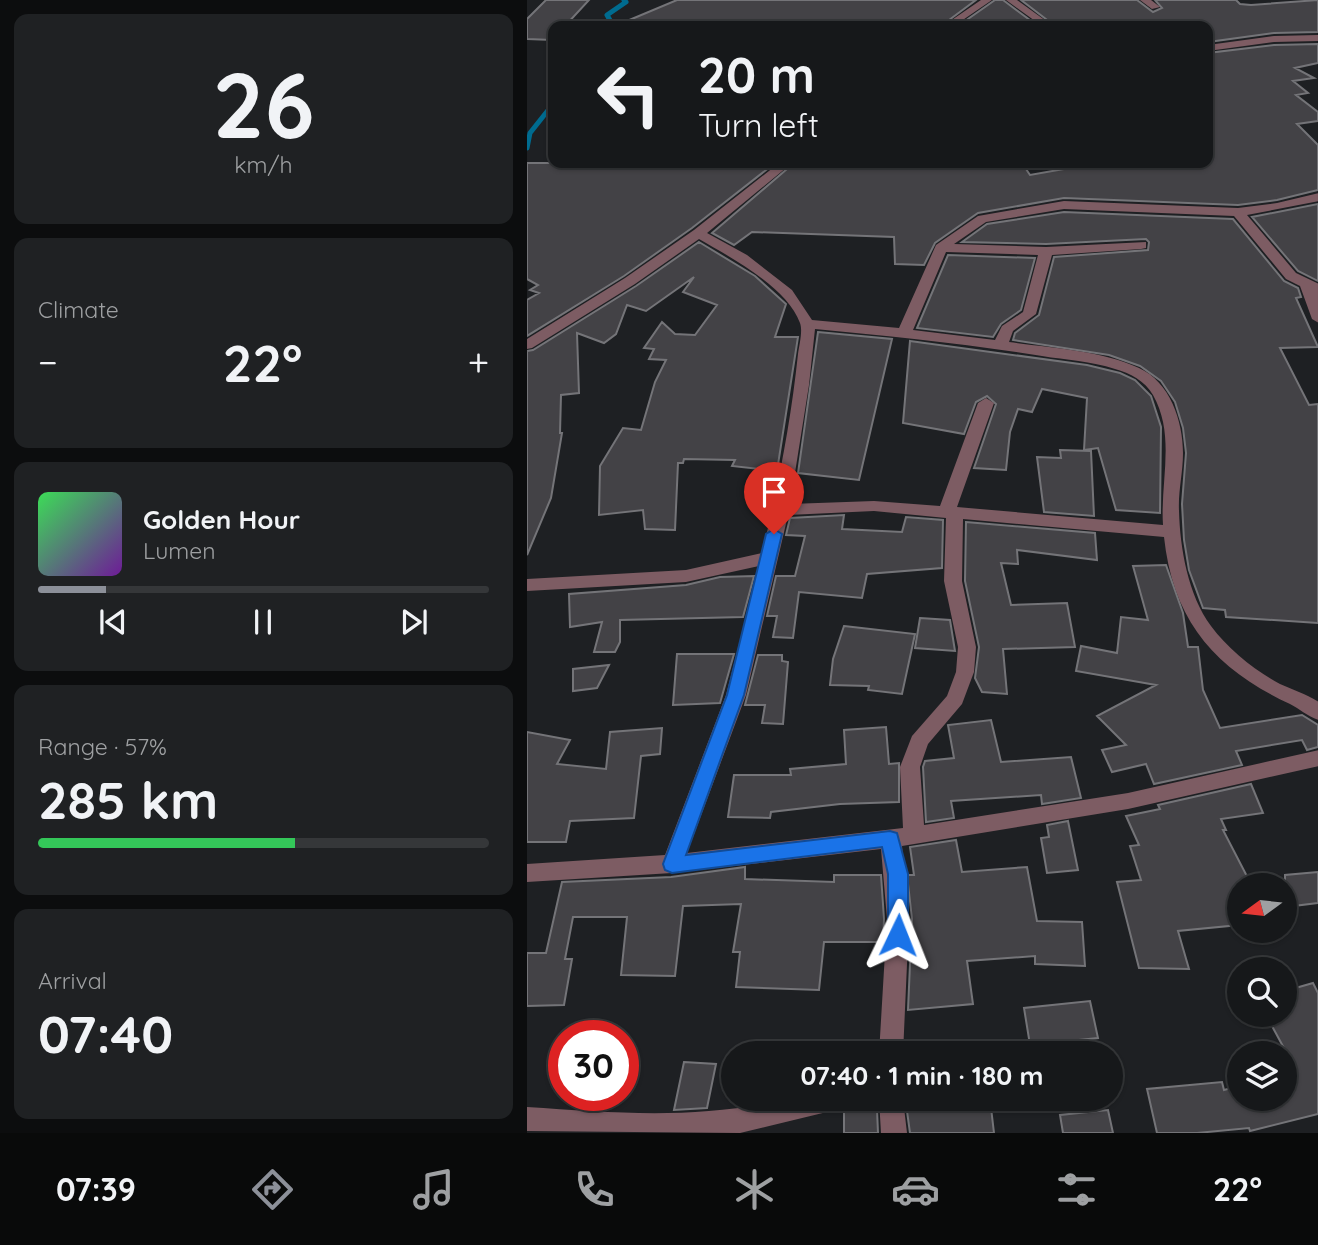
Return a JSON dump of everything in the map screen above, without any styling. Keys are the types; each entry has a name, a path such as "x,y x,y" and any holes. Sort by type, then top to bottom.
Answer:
{"street":[{"path":"956,21 987,0"},
{"path":"1011,0 1040,21"},
{"path":"1145,0 1155,7"},
{"path":"1213,47 1274,39 1318,38"},
{"path":"527,345 630,281 699,233 781,168"},
{"path":"905,332 941,248 982,219 1046,206 1091,205 1238,212 1277,207 1318,197"},
{"path":"1238,212 1291,276 1312,288 1318,318"},
{"path":"672,864 735,695 781,510 802,385 808,324 787,293 742,258 699,233"},
{"path":"941,248 1046,251 1141,245"},
{"path":"1001,344 1007,328 1029,314 1046,251"},
{"path":"808,324 1001,344 1113,363 1144,376 1158,391 1171,422 1175,451 1170,498 1177,560 1191,608 1199,623 1244,668 1271,687 1310,705 1318,713"},
{"path":"914,835 910,767 919,741 955,699 965,672 967,647 952,581 951,511 987,404"},
{"path":"781,510 874,506 1174,532"},
{"path":"527,585 686,576 767,558"},
{"path":"527,873 672,864 890,839 1102,806 1318,758"},
{"path":"890,839 898,874 900,911 892,1041"},
{"path":"527,1119 629,1126 710,1125 785,1111"},
{"path":"892,1111 894,1133"}],"building":[{"path":"546,0 589,0 570,21 548,21 548,40 527,39 527,19"},
{"path":"677,0 976,0 948,21 627,21"},
{"path":"995,0 1003,0 1031,21 965,21"},
{"path":"1021,0 1137,0 1153,12 1162,8 1155,0 1236,0 1240,4 1251,5 1318,0 1318,32 1274,33 1213,41 1213,21 1048,21"},
{"path":"1318,44 1318,63 1295,68 1314,78 1293,81 1308,93 1296,95 1318,112 1318,121 1297,124 1318,145 1318,190 1277,200 1238,205 1064,198 978,213 935,243 924,265 895,264 894,237 752,232 734,245 712,233 788,168 1025,168 1030,175 1069,168 1213,168 1213,52 1274,45"},
{"path":"527,163 548,163 548,168 769,168 692,228 624,276 527,336 527,300 539,293 530,290 538,285 527,279"},
{"path":"1318,204 1318,281 1298,271 1252,217"},
{"path":"1064,212 1233,219 1284,281 1298,288 1301,297 1296,298 1318,347 1280,348 1309,405 1318,404 1318,623 1226,617 1225,610 1203,608 1189,570 1184,540 1182,504 1186,453 1183,428 1175,402 1161,381 1140,366 1109,355 1013,340 1015,333 1039,315 1054,257 1148,250 1149,242 1146,239 1046,244 962,242 987,224"},
{"path":"699,242 755,276 786,304 775,337 798,337 777,471 732,466 735,460 684,459 683,463 678,463 675,530 645,529 643,510 599,515 600,466 623,428 641,430 655,382 666,360 649,359 654,349 644,348 662,322 675,334 695,335 717,305 683,292 694,277 646,311 627,305 616,334 604,343 577,333 579,393 561,395 562,433 551,498 527,555 527,351 533,350 636,286"},
{"path":"948,255 1035,258 1021,310 1001,324 993,337 917,328"},
{"path":"818,332 892,339 859,480 798,473"},
{"path":"910,341 1087,365 1120,373 1135,380 1151,396 1161,427 1160,513 1116,510 1098,448 1084,450 1087,398 1042,389 1032,412 1018,409 1010,432 1006,470 974,468 996,404 987,396 976,402 964,434 903,423"},
{"path":"1060,450 1091,451 1094,516 1044,512 1037,457 1061,458"},
{"path":"844,515 842,529 902,532 906,517 943,520 942,568 867,574 862,598 799,592 793,638 773,637 777,616 767,616 776,576 795,576 805,536 786,535 790,518"},
{"path":"966,522 1095,533 1097,560 1017,550 1018,564 1001,563 1011,605 1067,603 1075,647 1003,649 1007,694 982,692 975,678 979,647 965,581"},
{"path":"1166,565 1183,613 1188,647 1198,647 1203,690 1220,728 1302,715 1318,725 1318,747 1307,750 1302,740 1236,751 1242,765 1154,784 1146,764 1112,772 1102,750 1126,745 1097,716 1156,685 1076,671 1081,646 1117,653 1121,617 1148,620 1133,566"},
{"path":"754,576 743,617 620,620 620,642 615,652 594,652 602,622 570,627 569,594 686,585 720,577"},
{"path":"920,618 950,620 955,651 915,648"},
{"path":"844,626 915,634 902,694 868,690 869,686 830,685 833,659"},
{"path":"677,654 734,654 720,703 673,705"},
{"path":"758,655 782,655 782,661 788,662 783,724 762,723 765,705 745,705"},
{"path":"609,665 597,688 573,691 573,669"},
{"path":"991,720 1001,762 1071,757 1081,798 1042,804 1041,795 951,801 954,818 926,822 925,761 954,758 948,725"},
{"path":"886,727 889,764 899,763 899,802 840,804 771,812 770,818 728,817 734,775 791,775 790,769 846,764 844,730"},
{"path":"662,728 660,754 641,756 634,818 570,821 566,842 527,842 527,732 570,740 557,764 606,769 610,732"},
{"path":"1251,784 1263,813 1221,819 1226,830 1223,830 1245,873 1227,873 1227,926 1178,931 1189,969 1139,968 1117,882 1141,880 1130,846 1139,845 1126,816 1160,809 1158,805"},
{"path":"1068,821 1078,870 1047,873 1041,838 1049,837 1047,825"},
{"path":"956,840 962,872 1027,867 1037,921 1082,922 1085,966 1035,964 1035,956 967,961 973,1004 908,1010 912,919 907,875 914,875 910,847"},
{"path":"745,867 745,879 834,882 834,875 881,875 883,942 824,942 819,990 736,987 740,952 733,952 741,904 683,906 675,976 621,975 627,917 573,917 565,959 572,959 564,1005 527,1006 527,953 546,953 562,882 671,877"},
{"path":"1318,872 1318,903 1297,906 1297,874"},
{"path":"1313,983 1318,993 1318,1114 1250,1131 1249,1128 1197,1133 1157,1133 1147,1089 1222,1082 1224,1090 1227,1089 1227,1111 1297,1111 1297,1041 1280,1041 1273,1027 1297,1027 1297,988"},
{"path":"1090,1001 1098,1038 1029,1041 1024,1008"},
{"path":"684,1062 716,1064 707,1108 674,1110"},
{"path":"844,1111 877,1111 878,1133 844,1133"},
{"path":"907,1111 991,1111 994,1133 910,1133"},
{"path":"1108,1111 1113,1133 1063,1133 1060,1115"}],"waterway":[{"path":"610,21 607,15 626,2 624,0"},
{"path":"527,148 530,133 548,110"}],"route":[{"path":"774,534 735,695 672,864 890,839 898,874 898,935"}]}
